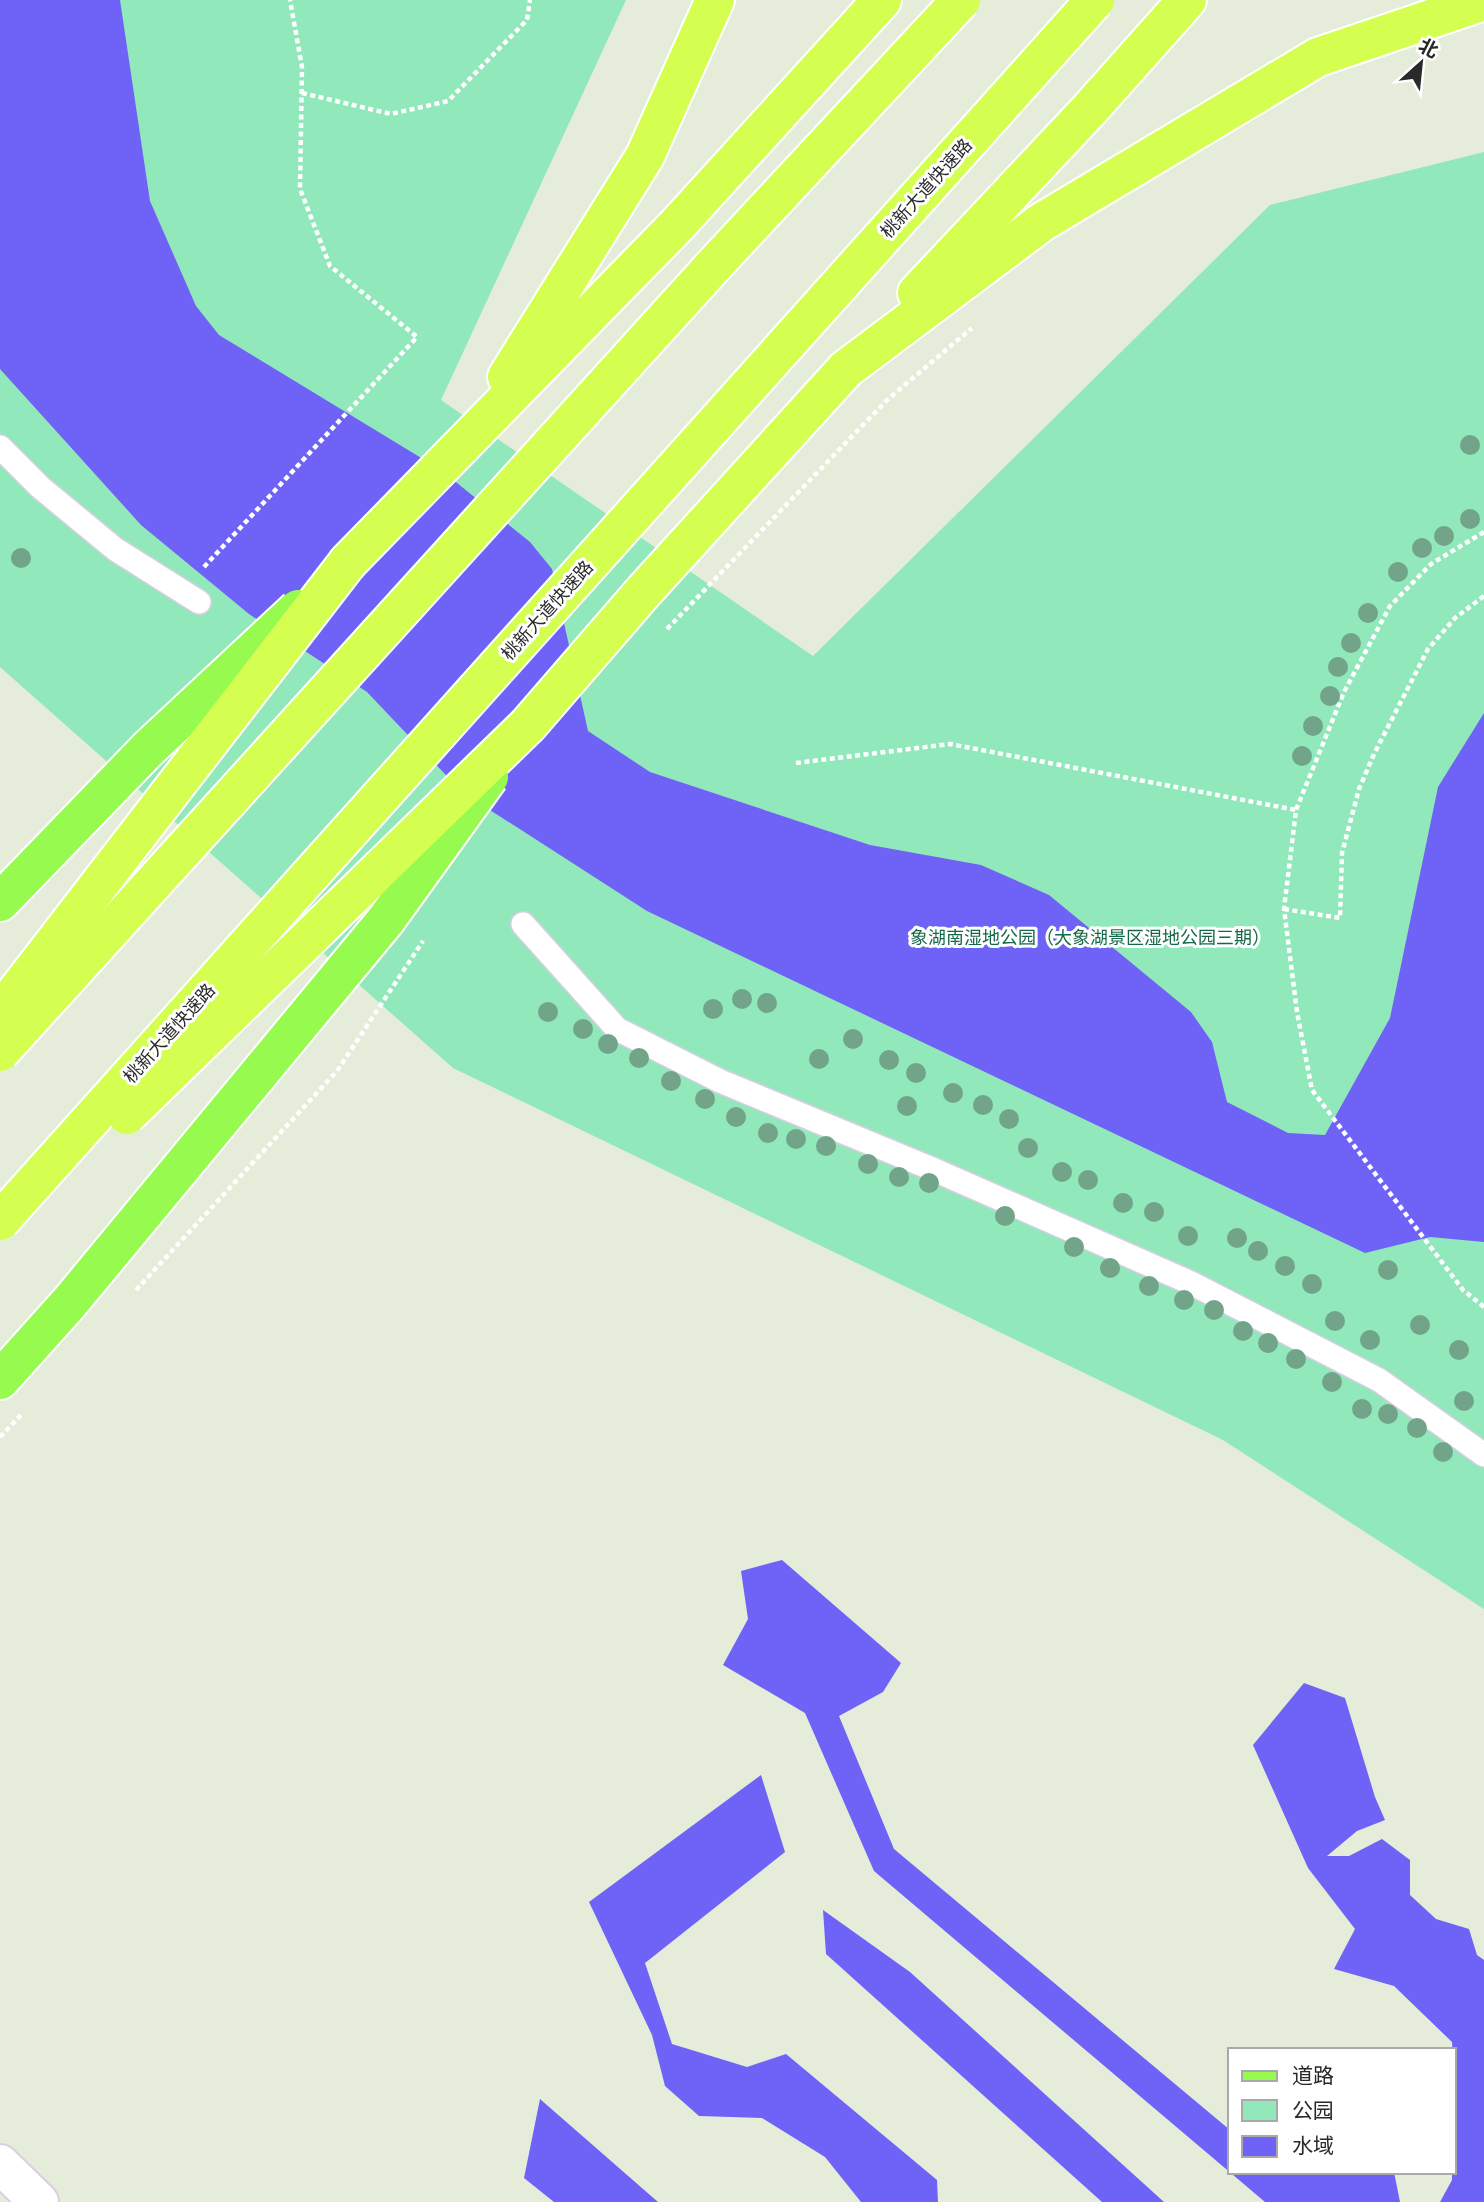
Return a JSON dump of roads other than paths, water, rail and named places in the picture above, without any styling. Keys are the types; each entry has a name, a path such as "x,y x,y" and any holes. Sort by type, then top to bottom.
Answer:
{"highway":[{"path":"465,444 645,156 715,0"},
{"path":"0,1013 348,562 678,224 882,0"},
{"path":"0,1052 698,283 961,0"},
{"name":"桃新大道快速路","path":"0,1222 1095,0"},
{"path":"0,1238 528,725 846,369 1090,109 1187,0"},
{"path":"846,369 1042,222 1318,57 1484,1"}],"main road":[{"path":"0,902 149,748 348,562"},
{"path":"0,1380 71,1302 386,920 528,725"}],"street":[{"path":"0,2164 39,2202"}],"lane":[{"path":"0,447 40,487 115,549 190,597"},
{"path":"523,924 617,1029 720,1082 930,1168 1191,1283 1379,1380 1484,1455"}],"water":[{"path":"0,0 120,0 150,201 196,306 219,335 441,470 530,542 552,569 588,731 650,772 870,845 981,865 1049,895 1191,1012 1212,1042 1227,1102 1288,1133 1325,1135 1390,1018 1438,787 1484,713 1484,1242 1430,1237 1365,1253 647,911 462,792 367,692 249,614 141,525 0,369"},
{"path":"782,1560 901,1663 883,1692 839,1716 894,1849 1228,2128 1228,2171 874,1871 805,1713 723,1665 748,1619 741,1571"},
{"path":"1304,1683 1345,1698 1375,1797 1385,1820 1357,1831 1327,1856 1349,1856 1382,1839 1410,1860 1410,1895 1436,1919 1469,1929 1477,1955 1484,1960 1484,2202 1440,2202 1452,2180 1452,2174 1456,2174 1456,2048 1452,2048 1452,2042 1394,1986 1334,1969 1355,1929 1308,1868 1253,1745"},
{"path":"761,1775 785,1852 645,1963 672,2044 747,2067 786,2054 937,2180 938,2202 861,2202 825,2157 762,2118 699,2116 665,2086 652,2035 589,1902"},
{"path":"823,1910 910,1972 1164,2202 1102,2202 826,1954"},
{"path":"540,2099 658,2202 554,2202 524,2178"},
{"path":"1232,2174 1394,2174 1400,2202 1265,2202"}],"park label":[{"name":"象湖南湿地公园（大象湖景区湿地公园三期）","path":"1090,937"}]}
